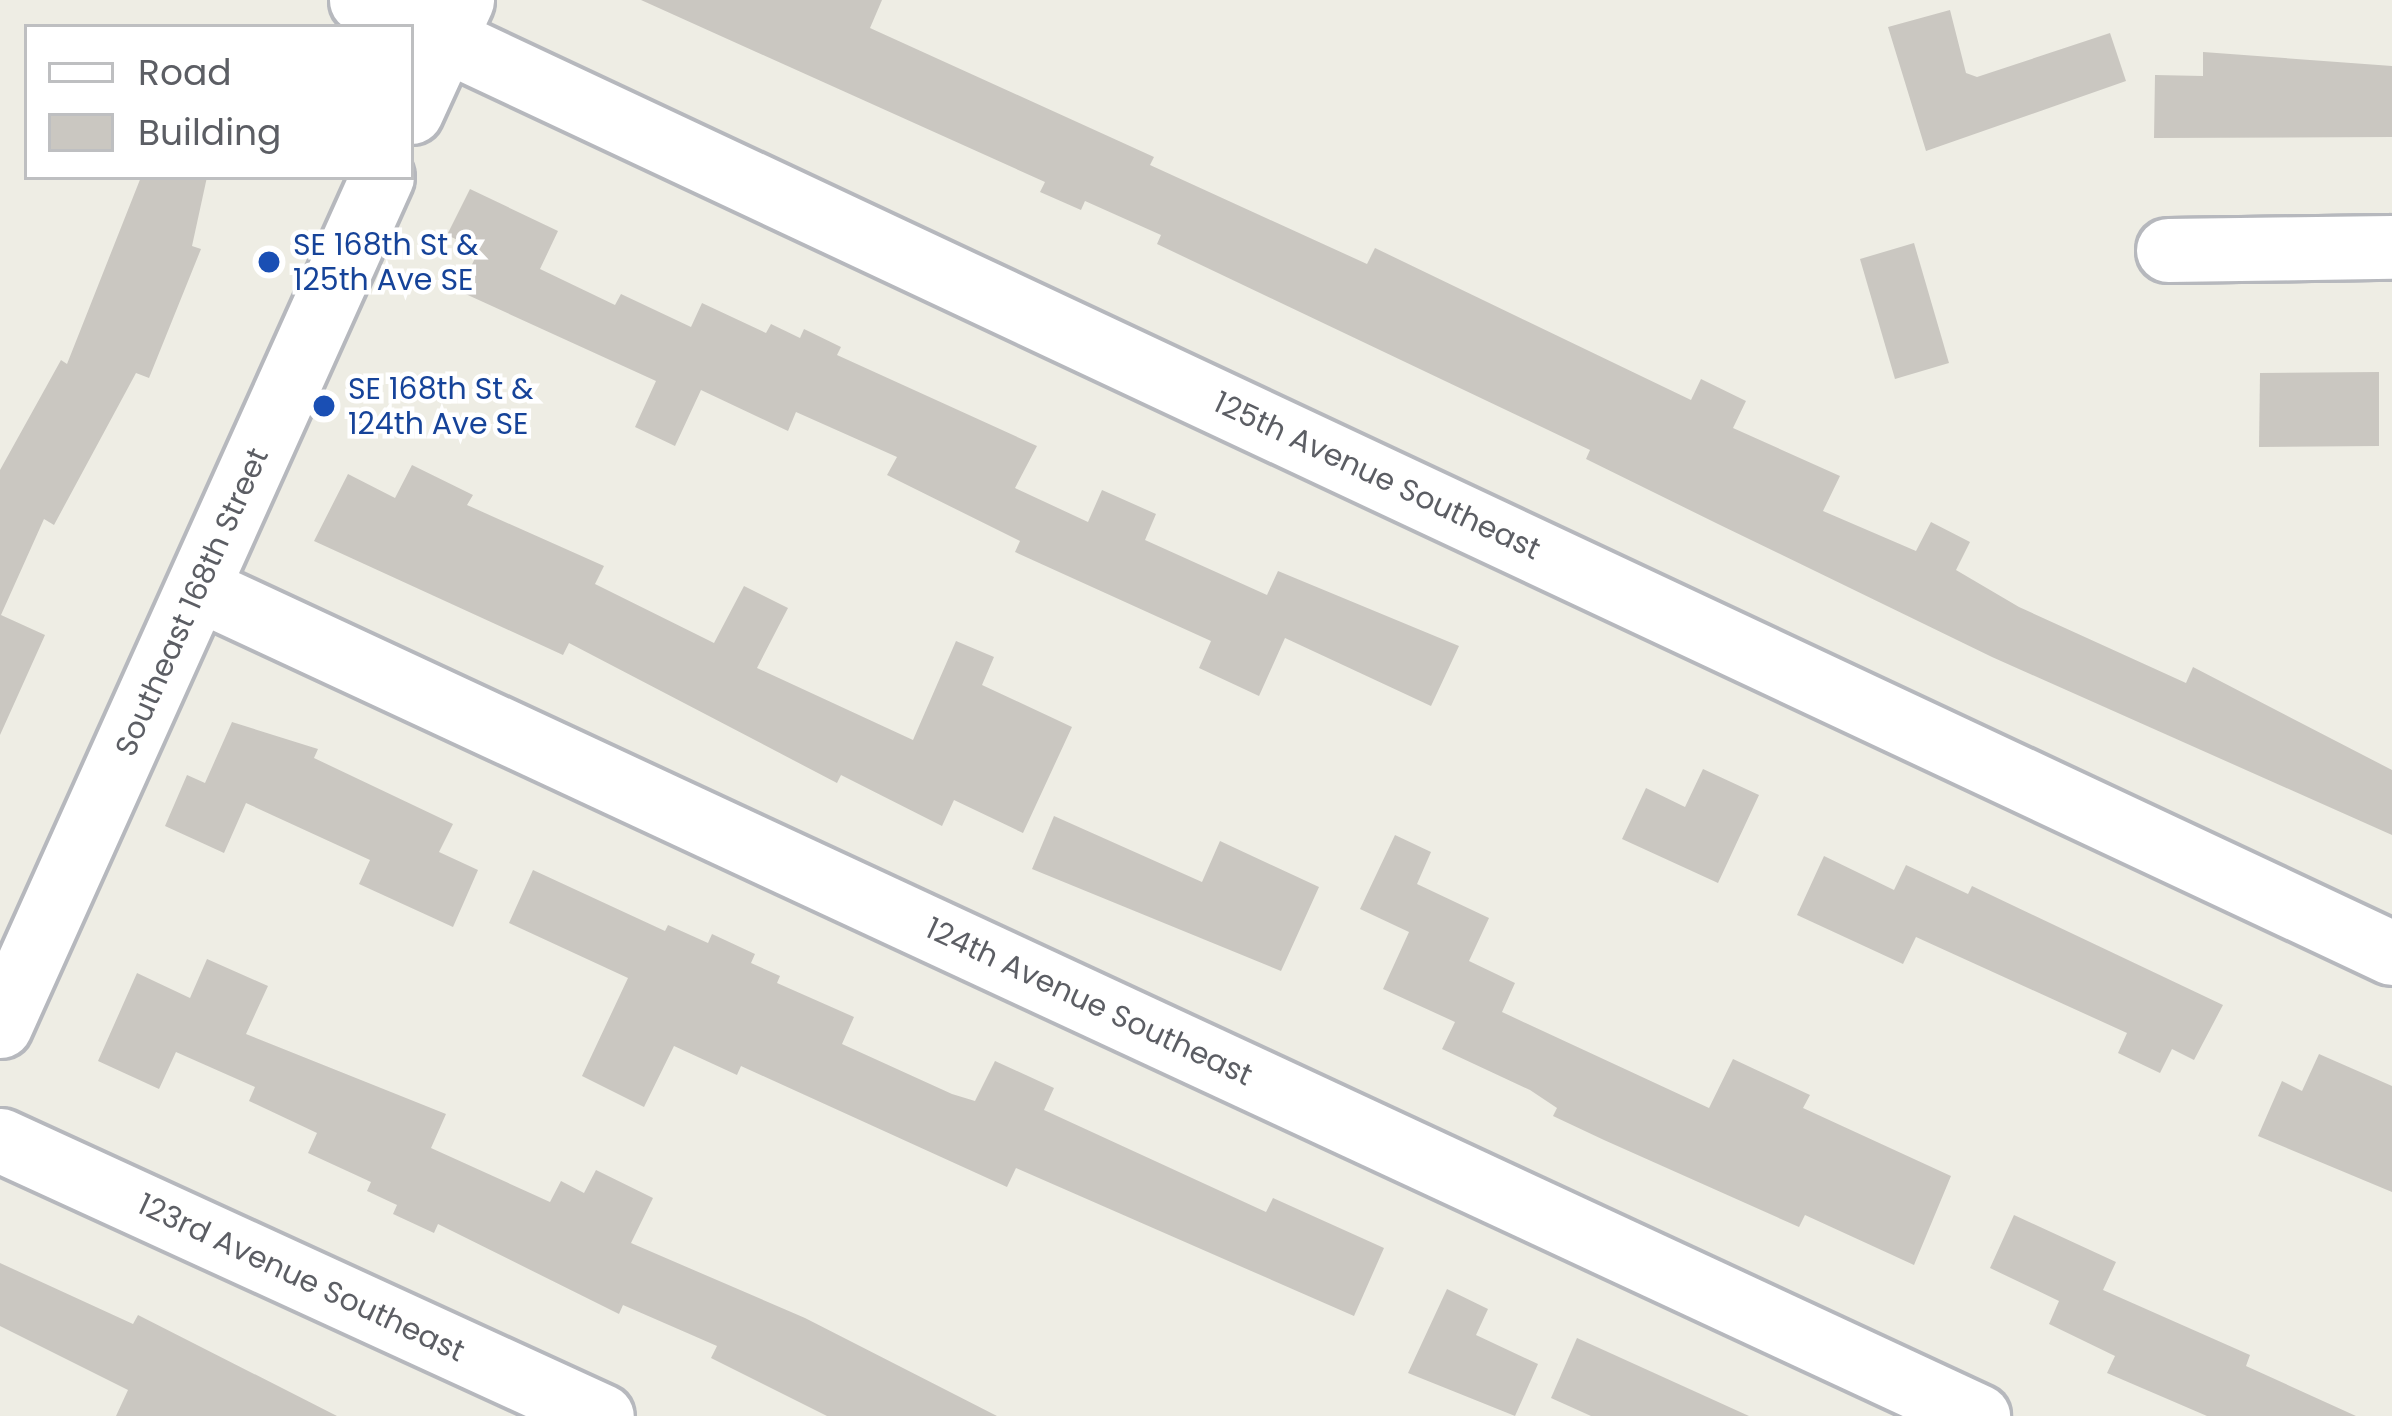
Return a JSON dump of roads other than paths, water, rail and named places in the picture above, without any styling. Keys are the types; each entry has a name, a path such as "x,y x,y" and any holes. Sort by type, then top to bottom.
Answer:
{"street":[{"name":"125th Avenue Southeast","path":"361,0 453,19 2392,953"},
{"path":"414,105 453,19"},
{"name":"Southeast 168th Street","path":"0,1026 381,180"},
{"path":"2168,250 2392,247"},
{"name":"124th Avenue Southeast","path":"199,589 1978,1416"},
{"name":"123rd Avenue Southeast","path":"0,1140 602,1416"}],"place":[{"name":"SE 168th St & 125th Ave SE","path":"269,262"},
{"name":"SE 168th St & 124th Ave SE","path":"324,406"}]}
